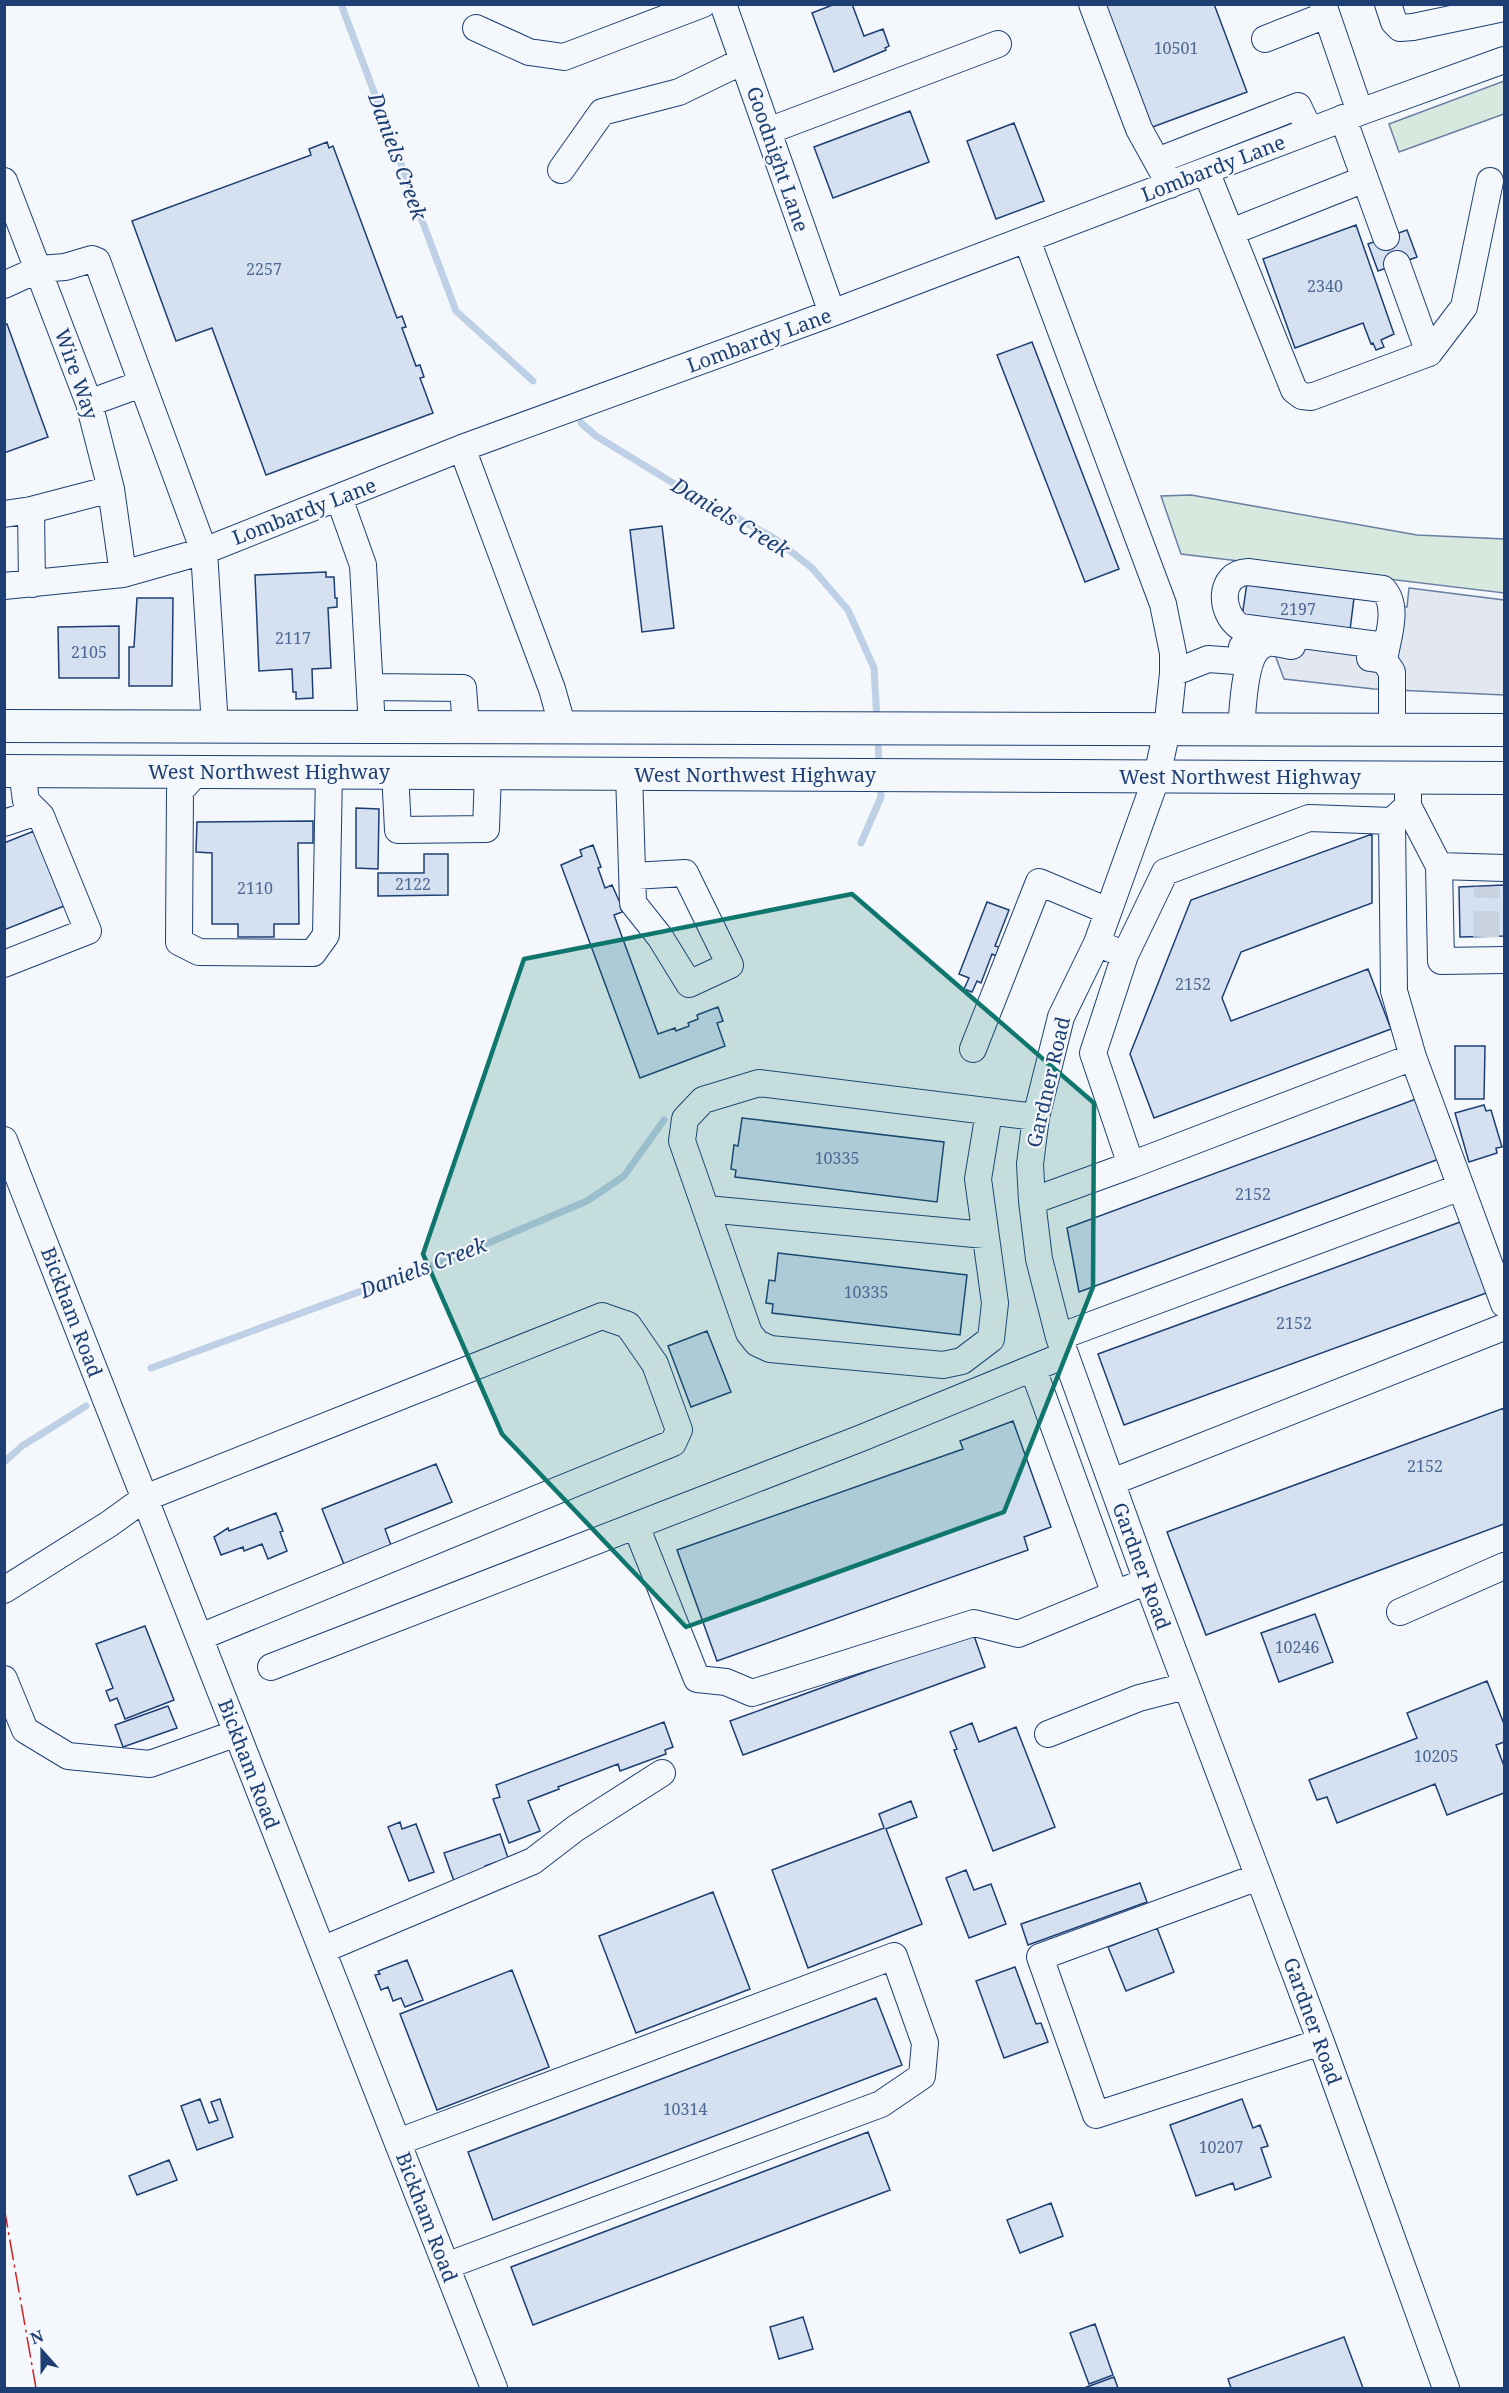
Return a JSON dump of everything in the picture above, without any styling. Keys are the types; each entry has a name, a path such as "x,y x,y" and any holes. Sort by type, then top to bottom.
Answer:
{"main road":[{"path":"4,726 1504,730"},
{"path":"198,771 207,727"},
{"path":"478,728 488,772"},
{"name":"West Northwest Highway","path":"13,771 1157,776 1403,802 1504,778"}],"street":[{"path":"476,28 529,52 564,57 703,4"},
{"name":"Goodnight Lane","path":"723,4 832,313"},
{"path":"1092,4 1139,129 1170,185"},
{"path":"1388,4 1394,22 1400,28 1504,8"},
{"path":"1265,39 1324,10 1352,115 1365,179 1386,237"},
{"path":"768,131 998,44"},
{"name":"Lombardy Lane","path":"4,586 123,574 204,550 462,448 832,313 1352,115 1504,60"},
{"path":"561,170 602,112 679,92 743,61"},
{"path":"1157,161 1298,106 1310,131"},
{"path":"1206,171 1294,390 1302,396 1311,397 1429,353 1464,306 1491,181"},
{"path":"1231,231 1365,179"},
{"name":"Wire Way","path":"4,181 88,403 111,489 123,574"},
{"name":"Gardner Road","path":"1027,240 1163,604 1173,653 1167,730 1157,776 1097,943 1061,1017 1036,1117 1030,1164 1038,1258 1062,1346 1186,1686 1321,2042 1446,2388"},
{"path":"4,285 39,269 65,267 92,259 97,261 204,550 207,727"},
{"path":"1397,264 1429,353"},
{"path":"88,403 141,384"},
{"path":"462,448 552,690 562,728"},
{"path":"4,513 31,510 111,489"},
{"path":"339,498 363,565 372,728"},
{"path":"31,510 32,584"},
{"path":"1249,662 1226,611 1225,595 1232,576 1240,572 1248,572 1383,589 1390,601 1392,616 1385,653 1392,672 1392,730"},
{"path":"1231,621 1240,627 1385,653"},
{"path":"1241,730 1249,662 1256,650 1265,644 1385,653"},
{"path":"1173,673 1208,659 1249,662"},
{"path":"370,687 464,688 478,728"},
{"path":"4,964 88,932 41,816 26,801 13,771"},
{"path":"198,771 180,791 179,942 199,952 313,953 326,935 329,772"},
{"path":"395,772 398,830 486,829 488,772"},
{"path":"629,773 633,903 660,937 689,984 730,965 685,873 633,876"},
{"path":"1403,802 1440,866 1441,961 1492,952"},
{"path":"1131,1165 1093,1053 1125,955 1165,872 1309,818 1403,802"},
{"path":"1403,802 1394,991 1413,1058 1504,1304"},
{"path":"4,824 37,812"},
{"path":"1440,866 1493,874"},
{"path":"973,1049 1039,882 1108,911"},
{"path":"1097,943 1125,955"},
{"path":"1032,1202 1413,1058"},
{"path":"989,1112 978,1179 995,1303 991,1339 962,1361 943,1365 770,1349 757,1343 749,1333 682,1141 685,1119 702,1100 759,1083 1036,1117"},
{"name":"Bickham Road","path":"4,1140 495,2388"},
{"path":"271,1667 859,1439 1033,1368 1062,1346 1461,1187"},
{"path":"707,1209 985,1235"},
{"path":"4,1590 109,1524 145,1498 602,1316 628,1325 655,1364 679,1430 673,1443 200,1637"},
{"path":"1112,1482 1504,1327"},
{"path":"1033,1368 1115,1594"},
{"path":"636,1526 697,1679 726,1682 752,1693 974,1623 1018,1634 1147,1581"},
{"path":"1401,1612 1504,1566"},
{"path":"4,1679 26,1730 68,1756 150,1764 237,1733"},
{"path":"1048,1734 1139,1698 1186,1686"},
{"path":"322,1950 533,1861 576,1828 662,1773"},
{"path":"1258,1877 1040,1957 1096,2115 1321,2042"},
{"path":"398,2142 894,1956 925,2043 922,2076 880,2104 446,2266"}],"highlighted area":[{"path":"852,894 1094,1103 1093,1287 1004,1512 686,1627 502,1434 423,1254 524,959"}],"shaded area":[{"path":"1504,81 1504,114 1399,152 1389,124"},
{"path":"1191,495 1417,535 1504,539 1504,593 1181,554 1161,496"},
{"path":"1409,588 1504,600 1504,695 1374,689 1284,679 1268,636 1376,651 1382,605 1407,607"}],"building":[{"path":"835,4 852,4 864,36 883,29 889,46 885,48 886,50 834,72 812,13"},
{"path":"1104,4 1214,4 1247,92 1150,128"},
{"path":"910,111 929,162 833,198 814,147"},
{"path":"1014,123 1044,201 996,219 967,141"},
{"path":"327,142 329,148 333,146 397,318 402,316 406,327 402,328 416,366 420,365 424,377 420,378 433,413 266,475 212,328 176,341 132,221 311,155 309,149"},
{"path":"1356,225 1394,334 1381,340 1384,347 1376,350 1373,343 1371,344 1363,323 1295,348 1263,259"},
{"path":"1407,230 1417,257 1378,271 1368,244"},
{"path":"7,324 48,437 4,453 4,325"},
{"path":"1032,342 1119,569 1085,582 997,355"},
{"path":"662,526 674,628 642,632 630,530"},
{"path":"326,572 326,577 334,577 335,598 337,598 337,607 328,608 331,668 312,669 313,698 296,699 296,692 293,692 292,669 259,671 255,575"},
{"path":"1248,576 1355,590 1349,638 1241,624"},
{"path":"137,598 173,598 172,686 129,686 129,647 134,647"},
{"path":"119,626 119,678 59,678 58,627"},
{"path":"356,808 379,809 378,869 356,868"},
{"path":"313,821 313,843 298,843 299,924 274,924 274,937 238,937 238,924 212,924 212,853 196,852 197,822"},
{"path":"34,831 64,906 4,930 4,843"},
{"path":"1372,834 1372,903 1241,952 1222,998 1231,1021 1368,969 1391,1029 1154,1118 1130,1054 1191,900"},
{"path":"593,845 605,888 612,885 621,905 622,912 614,915 658,1034 689,1026 688,1023 698,1019 697,1015 718,1007 723,1021 717,1023 725,1046 640,1078 561,865 582,856 580,850"},
{"path":"424,854 448,854 448,895 378,896 378,873 424,873"},
{"path":"1504,885 1504,936 1460,937 1459,887"},
{"path":"987,902 1009,910 995,946 999,947 996,956 992,954 981,983 977,981 972,992 964,989 969,978 959,974"},
{"path":"1455,1046 1485,1046 1484,1099 1455,1099"},
{"path":"1416,1099 1439,1159 1079,1292 1067,1228"},
{"path":"1484,1105 1486,1111 1491,1110 1502,1147 1496,1148 1497,1153 1469,1162 1455,1113"},
{"path":"742,1118 944,1142 937,1202 735,1177 736,1170 731,1169 734,1145 738,1146"},
{"path":"1463,1221 1489,1292 1124,1425 1098,1354"},
{"path":"778,1253 967,1275 960,1335 772,1313 773,1304 766,1303 769,1280 775,1281"},
{"path":"707,1331 731,1392 691,1407 668,1346"},
{"path":"1504,1408 1504,1524 1206,1635 1167,1532"},
{"path":"1013,1421 1051,1527 1024,1537 1028,1550 717,1661 677,1550 963,1449 960,1441"},
{"path":"436,1464 452,1502 385,1529 392,1548 345,1567 322,1509"},
{"path":"276,1513 287,1551 268,1559 262,1544 244,1551 243,1547 221,1555 214,1537 228,1528 229,1531"},
{"path":"1315,1614 1333,1662 1279,1682 1261,1633"},
{"path":"145,1626 174,1700 125,1719 117,1698 110,1701 106,1691 113,1688 96,1644"},
{"path":"973,1633 985,1667 743,1755 730,1721"},
{"path":"1487,1681 1504,1724 1504,1742 1496,1745 1504,1766 1504,1793 1447,1815 1435,1784 1337,1823 1327,1797 1317,1800 1309,1780 1417,1738 1407,1713"},
{"path":"168,1706 177,1728 123,1747 115,1725"},
{"path":"664,1722 673,1747 665,1750 666,1754 620,1771 618,1764 528,1801 540,1831 509,1843 493,1799 500,1797 496,1785"},
{"path":"972,1723 979,1742 1016,1727 1055,1827 993,1851 954,1750 957,1749 950,1732"},
{"path":"911,1801 917,1817 886,1829 922,1924 808,1968 772,1870 884,1828 879,1814"},
{"path":"400,1822 402,1829 416,1824 434,1872 409,1881 388,1827"},
{"path":"500,1834 508,1858 485,1866 486,1870 454,1881 444,1853"},
{"path":"966,1870 974,1890 991,1884 1006,1924 969,1938 946,1878"},
{"path":"1140,1883 1147,1902 1028,1945 1021,1924"},
{"path":"713,1892 750,1989 636,2033 599,1936"},
{"path":"1157,1928 1174,1972 1126,1991 1108,1947"},
{"path":"407,1960 423,2000 405,2007 401,1998 393,2001 388,1987 381,1990 375,1975 380,1974 378,1971"},
{"path":"1015,1967 1036,2024 1041,2023 1048,2042 1004,2058 976,1981"},
{"path":"512,1970 549,2067 437,2110 400,2014"},
{"path":"876,1998 902,2065 493,2220 468,2152"},
{"path":"200,2099 209,2123 218,2120 211,2102 220,2099 233,2137 197,2150 181,2106"},
{"path":"1242,2099 1253,2128 1260,2125 1268,2146 1261,2148 1271,2177 1235,2190 1233,2183 1196,2196 1170,2125"},
{"path":"868,2132 890,2190 533,2325 511,2267"},
{"path":"169,2160 177,2180 137,2195 129,2176"},
{"path":"1051,2203 1063,2236 1020,2253 1007,2220"},
{"path":"803,2317 813,2349 779,2359 770,2327"},
{"path":"1095,2324 1113,2375 1089,2384 1070,2333"},
{"path":"1344,2337 1363,2388 1231,2388 1228,2379"},
{"path":"1114,2377 1118,2388 1084,2388"}],"waterway":[{"name":"Daniels Creek","path":"341,4 456,311 533,381"},
{"name":"Daniels Creek","path":"581,423 596,436 673,483 774,538 812,568 848,610 874,668 877,720"},
{"name":"Daniels Creek","path":"878,737 879,768"},
{"name":"Daniels Creek","path":"861,843 881,797 880,782"},
{"name":"Daniels Creek","path":"151,1368 460,1255 587,1201 624,1176 664,1120"},
{"name":"Daniels Creek","path":"4,1462 22,1446 86,1406"}],"tunnel":[{"path":"1486,937 1487,887"}],"power":[{"path":"4,2207 36,2388"}]}
